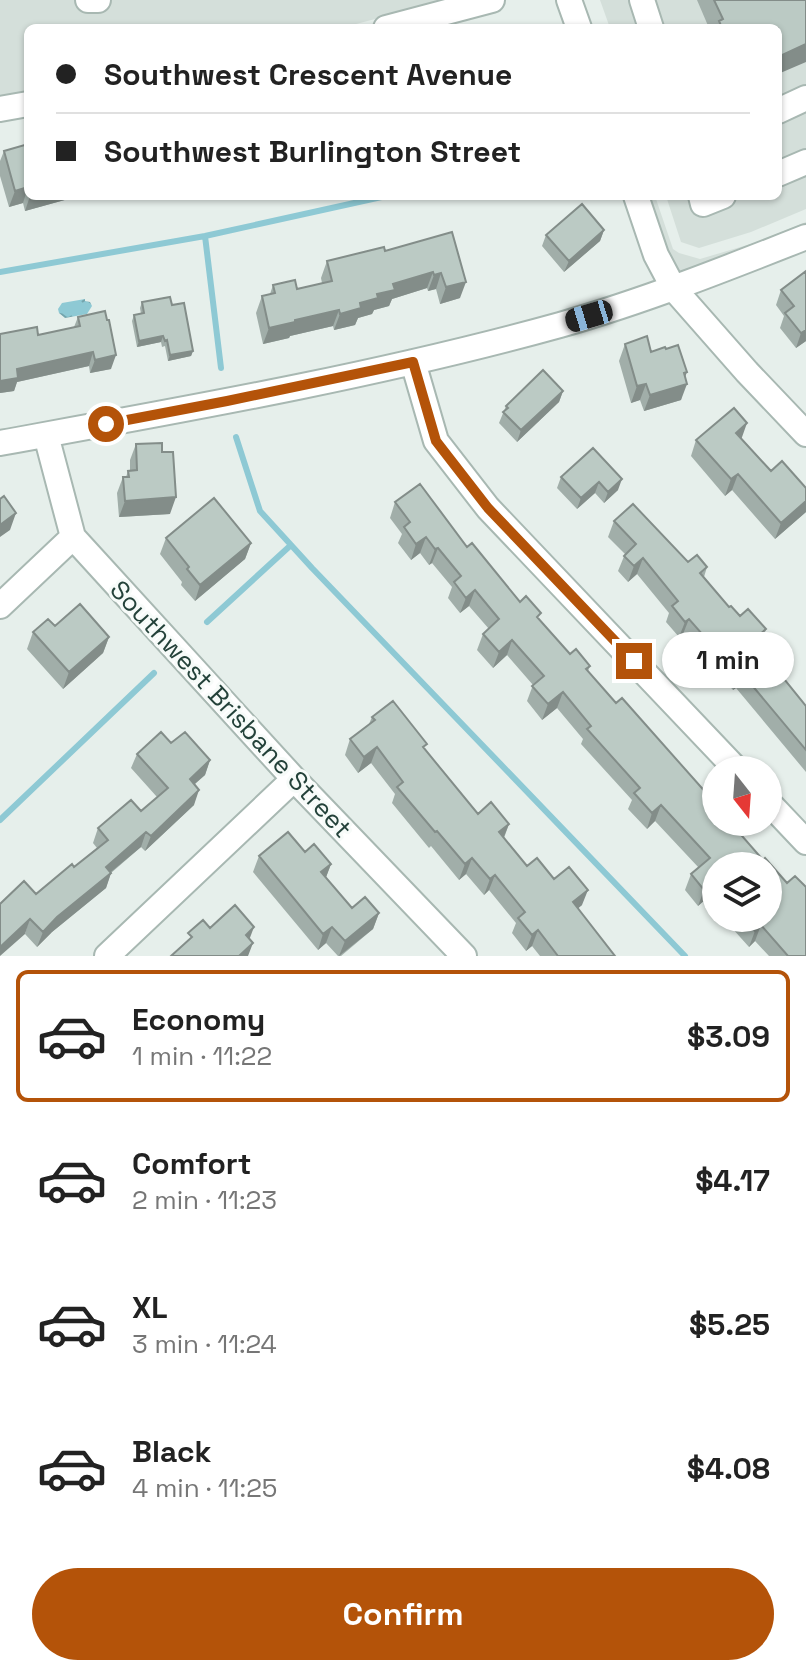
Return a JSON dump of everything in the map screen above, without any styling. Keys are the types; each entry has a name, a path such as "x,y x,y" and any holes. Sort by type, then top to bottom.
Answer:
{"street":[{"path":"88,0 98,0"},
{"path":"401,24 492,0"},
{"path":"569,0 578,24"},
{"path":"642,0 650,24"},
{"path":"782,109 806,98"},
{"path":"0,109 24,105"},
{"path":"637,200 656,255 674,289 806,434"},
{"path":"0,443 227,401 413,362 561,324 674,289 806,237"},
{"path":"413,362 436,441 488,508 724,756"},
{"name":"Southwest Brisbane Street","path":"46,435 73,537 294,779 464,956"},
{"path":"0,606 73,537"},
{"path":"107,956 294,779"},
{"path":"782,817 806,842"}],"shaded area":[{"path":"0,0 447,0 356,24 24,24 24,93 0,98"},
{"path":"600,0 806,0 806,209 751,232 699,248 681,242 667,200 782,200 782,24 609,24"},
{"path":"648,200 656,200 673,249 700,259 754,243 806,222 806,225 678,275 665,251"}],"water":[{"path":"85,299 92,306 87,314 65,318 59,313 62,303"}],"building":[{"path":"714,0 806,0 806,44 782,55 782,24 720,24 719,21 723,19"},
{"path":"24,145 24,188 15,191 4,151"},
{"path":"582,204 604,230 569,261 546,235"},
{"path":"452,232 466,282 446,287 441,273 434,275 433,272 393,284 395,290 377,294 378,298 360,303 361,308 340,314 339,310 269,328 262,296 275,293 273,285 295,280 297,289 332,281 327,261 384,247 385,251"},
{"path":"806,271 806,330 801,333 785,313 794,306 781,290"},
{"path":"170,297 172,305 184,303 193,351 170,355 163,336 139,341 134,315 144,313 142,302"},
{"path":"105,311 116,355 95,360 93,352 17,369 18,378 0,381 0,334 37,327 38,335 80,326 78,317"},
{"path":"647,336 651,352 678,345 687,372 684,373 687,384 650,395 646,384 637,386 625,344"},
{"path":"543,370 563,391 521,430 503,412"},
{"path":"734,408 747,423 736,433 771,471 782,461 806,488 806,501 781,523 738,474 731,479 696,440"},
{"path":"162,443 162,452 173,452 176,497 125,501 123,477 129,477 128,471 137,470 136,444"},
{"path":"593,448 622,479 608,492 599,482 581,498 561,477"},
{"path":"420,484 467,547 472,543 520,602 526,596 541,613 537,617 570,654 576,649 590,666 586,669 616,703 622,698 702,788 702,836 742,836 756,852 704,852 661,805 652,813 634,793 640,788 587,729 591,726 563,692 548,704 532,686 544,676 512,640 499,652 483,634 499,619 475,590 466,598 454,582 461,576 426,537 416,544 404,527 410,522 395,502"},
{"path":"4,496 16,513 0,525 0,499"},
{"path":"214,498 251,543 200,585 166,538"},
{"path":"633,504 688,562 697,555 707,567 700,573 729,607 740,616 748,609 766,629 759,635 770,647 763,653 806,706 806,750 741,672 738,675 689,619 685,622 672,606 678,601 643,558 634,566 624,556 636,544 614,521"},
{"path":"80,604 109,637 69,672 33,632 48,619 55,626"},
{"path":"393,701 427,744 423,747 478,814 491,802 509,824 499,832 527,866 537,858 554,879 569,867 588,890 573,902 615,956 558,956 538,930 532,935 518,918 525,912 495,875 490,879 472,858 465,864 435,832 397,787 403,782 377,747 364,757 350,739"},
{"path":"161,732 171,743 185,732 210,760 190,779 199,790 151,836 146,832 106,867 111,873 43,932 30,919 0,947 0,904 24,881 36,894 72,864 74,867 108,840 98,828 131,800 141,811 168,788 137,754"},
{"path":"288,832 305,852 314,844 331,864 321,872 352,908 365,897 379,913 345,941 332,927 323,934 259,856"},
{"path":"702,865 702,888 691,874"},
{"path":"795,876 806,887 806,956 788,956 767,932 782,932 782,877 787,883"},
{"path":"235,905 254,927 246,935 253,943 239,956 171,956 192,937 188,933 203,920 210,928"}],"waterway":[{"path":"0,272 205,236 368,200"},
{"path":"205,236 221,368"},
{"path":"236,437 260,511 685,956"},
{"path":"207,622 291,545"},
{"path":"0,820 154,673"}],"route":[{"path":"106,424 413,362 436,441 488,508 634,661"}]}
